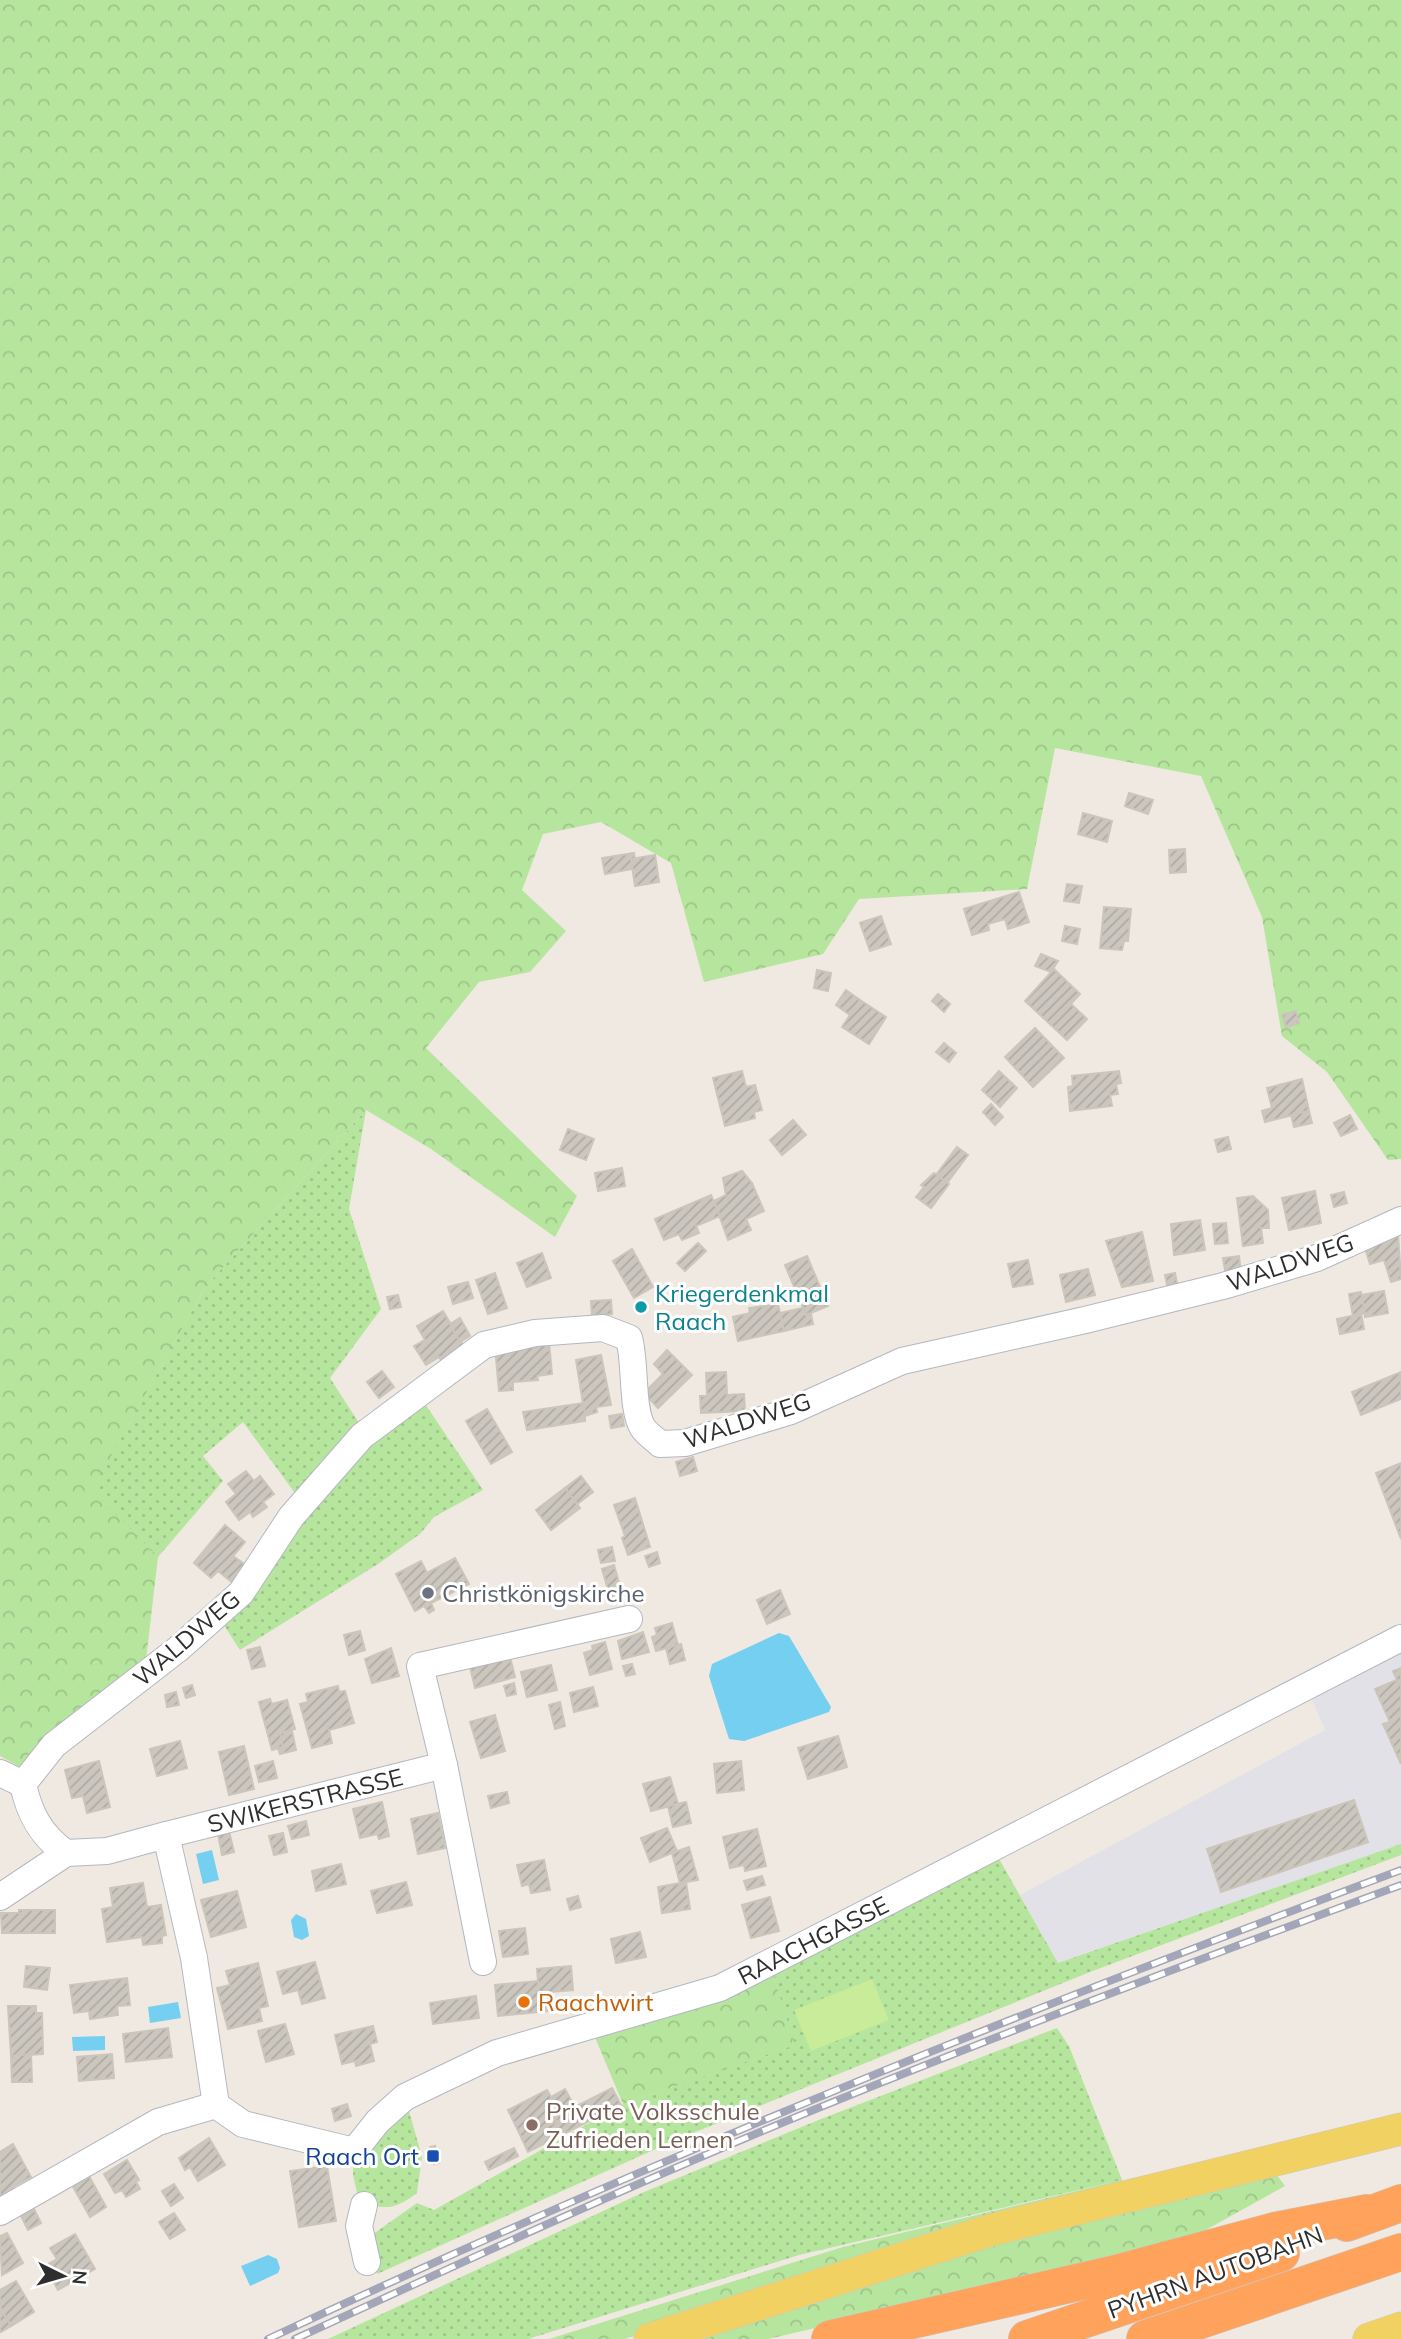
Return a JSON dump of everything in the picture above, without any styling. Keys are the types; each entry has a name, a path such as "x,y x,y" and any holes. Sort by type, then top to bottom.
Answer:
{"highway":[{"path":"830,2339 1114,2274 1274,2231 1384,2208"},
{"name":"PYHRN AUTOBAHN","path":"1027,2339 1280,2253 1384,2208"},
{"name":"PYHRN AUTOBAHN","path":"1145,2339 1401,2252"}],"main road":[{"path":"650,2339 991,2230 1401,2129"},
{"path":"1369,2339 1401,2328"}],"street":[{"name":"WALDWEG","path":"11,1778 178,1649 241,1592 291,1517 362,1436 484,1345 535,1333 603,1328 629,1338 635,1356 635,1389 642,1428 660,1444 685,1443 791,1411 902,1361 1223,1286 1317,1258 1401,1220"},
{"path":"484,1962 444,1765 419,1666 629,1619"},
{"name":"RAACHGASSE","path":"216,2105 243,2123 354,2151 378,2121 396,2105 428,2086 497,2053 720,1987 1401,1638"},
{"name":"SWIKERSTRASSE","path":"66,1853 107,1851 444,1765"},
{"path":"0,1897 66,1853 49,1842 11,1778"},
{"path":"0,2212 158,2122 216,2105 199,1996 166,1835"},
{"path":"364,2205 359,2226 367,2262"}],"shaded area":[{"path":"1401,1624 1401,1844 1058,1963 1020,1895 1325,1730 1303,1679"}],"green space":[{"path":"0,0 1401,0 1401,1159 1388,1160 1327,1072 1282,1036 1262,917 1201,776 1055,748 1027,889 859,899 823,954 704,982 671,863 601,822 543,834 522,890 566,931 530,972 479,982 426,1048 577,1196 555,1237 431,1149 366,1110 206,1286 92,1490 158,1557 146,1660 24,1769 0,1756"},
{"path":"366,1110 349,1209 381,1309 330,1378 368,1437 421,1398 483,1490 434,1517 420,1534 378,1564 240,1650 214,1610 297,1496 243,1422 203,1456 223,1481 158,1557 91,1491 206,1286"},
{"path":"1401,1844 1401,1855 1090,1972 678,2139 377,2274 369,2237 417,2203 434,2210 623,2104 794,2045 773,1974 998,1857 1058,1963"},
{"path":"773,1974 795,2045 623,2104 594,2035"},
{"path":"872,1979 889,2020 811,2051 794,2010"},
{"path":"1057,2028 1069,2046 1122,2180 799,2255 528,2339 328,2339 644,2192 821,2119"},
{"path":"405,2097 422,2157 417,2193 395,2206 381,2207 358,2197 353,2175 354,2151"},
{"path":"1273,2170 1285,2186 1184,2242 768,2339 703,2339 702,2332 948,2254"},
{"path":"1122,2180 1123,2189 646,2333 624,2339 549,2339 843,2247"}],"water":[{"path":"779,1633 789,1636 831,1707 829,1712 744,1741 729,1739 709,1676 712,1664"},
{"path":"212,1850 219,1880 203,1884 196,1854"},
{"path":"296,1914 306,1919 309,1936 302,1940 294,1937 291,1920"},
{"path":"178,2002 181,2018 150,2023 148,2007"},
{"path":"105,2036 105,2050 73,2051 72,2037"},
{"path":"268,2255 277,2259 280,2268 278,2273 250,2286 241,2266"}],"building":[{"path":"1129,793 1153,800 1148,814 1125,806"},
{"path":"1083,813 1112,821 1107,842 1078,834"},
{"path":"1185,849 1186,872 1170,873 1169,850"},
{"path":"634,853 635,859 631,859 632,869 605,874 602,858"},
{"path":"655,855 659,882 635,886 631,859"},
{"path":"1067,884 1082,886 1079,903 1064,901"},
{"path":"1019,892 1029,922 1008,929 1005,919 988,924 989,930 972,935 964,909"},
{"path":"1104,907 1131,909 1128,941 1124,941 1122,950 1100,948"},
{"path":"881,916 891,944 870,951 860,923"},
{"path":"1065,926 1080,929 1077,944 1062,941"},
{"path":"1041,954 1058,961 1051,972 1035,966"},
{"path":"1054,969 1080,994 1051,1025 1025,1001"},
{"path":"817,970 831,973 828,991 814,988"},
{"path":"846,990 860,1000 850,1015 836,1005"},
{"path":"938,994 950,1004 944,1012 932,1001"},
{"path":"860,1000 886,1017 869,1044 842,1027"},
{"path":"1071,1004 1087,1019 1067,1040 1051,1025"},
{"path":"1296,1011 1299,1023 1286,1027 1282,1015"},
{"path":"1035,1028 1064,1058 1033,1087 1005,1057"},
{"path":"944,1043 956,1053 949,1062 936,1052"},
{"path":"742,1071 746,1087 755,1085 762,1110 754,1112 755,1118 725,1126 713,1078"},
{"path":"999,1071 1017,1088 1000,1107 982,1090"},
{"path":"1119,1071 1121,1083 1116,1084 1118,1094 1110,1095 1112,1106 1070,1111 1068,1087 1073,1086 1072,1076"},
{"path":"1302,1079 1309,1111 1265,1122 1262,1111 1272,1108 1267,1088"},
{"path":"991,1104 1003,1117 995,1125 983,1112"},
{"path":"1309,1111 1312,1123 1294,1127 1291,1115"},
{"path":"1350,1115 1357,1129 1341,1136 1334,1123"},
{"path":"793,1120 806,1135 782,1155 770,1140"},
{"path":"568,1129 594,1139 586,1160 560,1150"},
{"path":"1228,1137 1231,1149 1218,1152 1215,1140"},
{"path":"957,1147 968,1155 947,1183 936,1175"},
{"path":"622,1168 625,1186 598,1191 595,1173"},
{"path":"742,1171 752,1183 764,1211 746,1219 751,1230 728,1240 714,1201 726,1195 723,1178"},
{"path":"934,1173 949,1184 931,1208 916,1197 924,1187 921,1185"},
{"path":"1315,1191 1321,1223 1289,1230 1282,1198"},
{"path":"1344,1192 1347,1203 1334,1207 1331,1195"},
{"path":"711,1195 720,1216 696,1226 699,1233 682,1240 679,1234 664,1240 655,1219"},
{"path":"1253,1196 1268,1210 1269,1228 1261,1228 1263,1243 1243,1246 1237,1198"},
{"path":"1200,1220 1205,1250 1174,1255 1171,1224"},
{"path":"1226,1223 1228,1243 1215,1244 1213,1224"},
{"path":"1142,1232 1153,1281 1122,1287 1106,1241"},
{"path":"1398,1234 1401,1279 1391,1282 1384,1260 1370,1264 1364,1245"},
{"path":"698,1243 706,1251 685,1271 677,1263"},
{"path":"632,1249 653,1287 634,1298 613,1261"},
{"path":"542,1253 551,1278 527,1287 517,1263"},
{"path":"807,1256 828,1306 806,1315 785,1265"},
{"path":"1239,1256 1241,1273 1226,1276 1223,1258"},
{"path":"1028,1260 1033,1284 1013,1287 1008,1264"},
{"path":"1088,1269 1095,1295 1066,1302 1060,1275"},
{"path":"495,1273 507,1308 488,1314 476,1280"},
{"path":"1175,1273 1177,1283 1167,1285 1165,1275"},
{"path":"468,1282 473,1298 453,1304 448,1287"},
{"path":"1384,1291 1388,1313 1365,1317 1361,1295"},
{"path":"1361,1292 1365,1313 1353,1316 1349,1294"},
{"path":"398,1295 401,1307 390,1309 387,1297"},
{"path":"611,1300 612,1314 592,1316 591,1301"},
{"path":"778,1304 784,1331 738,1341 733,1317 750,1313 749,1308"},
{"path":"803,1308 806,1315 811,1314 813,1324 784,1331 780,1313"},
{"path":"443,1311 463,1345 449,1353 452,1357 442,1362 439,1357 426,1365 414,1346 425,1340 417,1326"},
{"path":"1361,1314 1364,1329 1340,1334 1337,1319"},
{"path":"460,1318 470,1336 460,1342 450,1324"},
{"path":"549,1342 552,1374 537,1376 538,1380 513,1382 513,1390 499,1391 495,1347"},
{"path":"667,1350 692,1375 658,1408 644,1393 663,1374 654,1364"},
{"path":"601,1355 611,1405 596,1407 597,1412 585,1416 576,1360"},
{"path":"382,1371 394,1387 379,1398 367,1382"},
{"path":"726,1372 727,1395 744,1394 745,1411 701,1413 700,1396 707,1396 706,1373"},
{"path":"1401,1372 1401,1399 1361,1415 1352,1392"},
{"path":"584,1403 585,1421 527,1430 523,1412"},
{"path":"487,1409 512,1452 491,1464 466,1421"},
{"path":"622,1414 624,1426 611,1428 609,1416"},
{"path":"693,1457 697,1471 680,1476 676,1462"},
{"path":"1401,1463 1401,1539 1376,1473"},
{"path":"246,1471 254,1481 260,1476 274,1494 263,1502 267,1507 253,1517 250,1512 239,1520 226,1502 236,1494 228,1484"},
{"path":"581,1476 593,1492 577,1504 565,1488"},
{"path":"565,1488 580,1508 551,1530 536,1510"},
{"path":"635,1498 650,1547 628,1555 622,1538 625,1536 614,1505"},
{"path":"225,1525 245,1542 233,1556 247,1566 233,1583 218,1571 211,1578 194,1563"},
{"path":"612,1547 615,1561 601,1563 598,1550"},
{"path":"657,1552 660,1563 649,1567 645,1556"},
{"name":"Christkönigskirche","path":"455,1558 469,1584 431,1603 434,1610 429,1613 424,1606 415,1611 396,1574 421,1561 427,1573"},
{"path":"614,1565 623,1596 611,1600 602,1569"},
{"path":"780,1590 790,1614 767,1624 757,1600"},
{"path":"672,1623 678,1645 656,1651 652,1637 657,1635 655,1628"},
{"path":"360,1631 365,1650 349,1655 344,1635"},
{"path":"643,1632 649,1652 622,1659 618,1641"},
{"path":"605,1642 612,1669 590,1675 584,1653 593,1650 592,1646"},
{"path":"681,1644 685,1660 670,1664 666,1648"},
{"path":"260,1647 265,1666 252,1669 247,1650"},
{"path":"391,1648 399,1676 372,1683 365,1659"},
{"path":"510,1657 515,1677 475,1688 470,1667"},
{"path":"632,1664 635,1674 626,1676 623,1666"},
{"path":"551,1665 557,1690 527,1697 521,1672"},
{"path":"1401,1668 1401,1764 1383,1724 1390,1722 1375,1689 1397,1680 1393,1671"},
{"path":"514,1683 516,1694 507,1696 504,1686"},
{"path":"192,1685 195,1695 186,1698 183,1688"},
{"path":"338,1686 339,1692 345,1691 354,1723 329,1730 332,1743 312,1748 300,1704 308,1702 306,1694"},
{"path":"593,1687 598,1706 574,1712 570,1693"},
{"path":"176,1692 179,1705 167,1707 165,1695"},
{"path":"270,1699 272,1704 287,1700 295,1729 280,1733 283,1747 272,1750 259,1702"},
{"path":"560,1702 565,1726 555,1729 549,1705"},
{"path":"495,1715 505,1751 481,1758 470,1722"},
{"path":"292,1731 296,1750 280,1754 278,1748 283,1747 280,1733"},
{"path":"838,1736 847,1767 808,1779 798,1748"},
{"path":"180,1741 187,1768 157,1776 150,1749"},
{"path":"244,1746 254,1789 229,1795 219,1752"},
{"path":"99,1761 110,1807 87,1813 83,1796 72,1798 65,1770"},
{"path":"273,1761 277,1778 259,1782 255,1766"},
{"path":"741,1761 744,1790 717,1793 714,1764"},
{"path":"670,1777 678,1804 651,1811 643,1784"},
{"path":"507,1792 509,1803 491,1808 488,1796"},
{"path":"1354,1800 1368,1842 1221,1892 1207,1849"},
{"path":"382,1802 389,1836 379,1839 377,1834 360,1838 353,1809"},
{"path":"686,1802 691,1823 673,1827 668,1806"},
{"path":"438,1813 445,1848 418,1854 411,1819"},
{"path":"306,1821 309,1835 292,1839 288,1826"},
{"path":"667,1828 677,1851 650,1862 641,1838"},
{"path":"757,1829 766,1866 745,1871 744,1865 730,1868 723,1837"},
{"path":"229,1831 234,1852 222,1855 218,1834"},
{"path":"283,1833 287,1852 274,1855 269,1836"},
{"path":"689,1847 698,1880 680,1883 672,1853"},
{"path":"544,1860 550,1890 531,1893 529,1884 522,1886 517,1865"},
{"path":"341,1864 346,1884 316,1891 312,1871"},
{"path":"762,1876 765,1885 747,1890 744,1881"},
{"path":"406,1882 412,1905 377,1913 371,1891"},
{"path":"686,1882 690,1909 662,1913 658,1887"},
{"path":"143,1883 147,1907 161,1905 166,1935 162,1936 162,1943 143,1945 142,1937 107,1942 102,1909 113,1907 110,1888"},
{"path":"237,1891 246,1927 211,1937 201,1900"},
{"path":"578,1896 581,1907 570,1910 567,1899"},
{"path":"770,1897 779,1931 751,1938 742,1905"},
{"path":"19,1910 55,1910 55,1933 2,1933 1,1913 19,1913"},
{"path":"525,1928 528,1954 503,1957 499,1931"},
{"path":"640,1932 646,1957 616,1963 611,1939"},
{"path":"315,1962 325,1998 302,2004 298,1990 283,1994 277,1972"},
{"path":"258,1963 268,2006 259,2008 262,2021 228,2029 217,1988 230,1985 226,1971"},
{"path":"26,1966 50,1968 47,1990 24,1987"},
{"path":"571,1966 573,1990 539,1993 537,1969"},
{"path":"127,1978 130,2005 117,2006 118,2015 90,2019 89,2011 74,2013 70,1985"},
{"path":"538,1981 539,1993 547,1992 548,2011 498,2016 495,1985"},
{"path":"476,1996 479,2018 433,2024 430,2003"},
{"path":"8,2006 36,2006 36,2013 42,2013 43,2054 11,2056"},
{"path":"285,2024 294,2054 266,2062 258,2031"},
{"path":"373,2026 377,2042 370,2044 374,2061 356,2066 355,2061 342,2064 335,2035"},
{"path":"168,2028 172,2057 126,2062 123,2034"},
{"path":"31,2054 32,2082 12,2082 11,2056"},
{"path":"112,2054 114,2078 79,2081 77,2057"},
{"path":"612,2088 621,2105 528,2152 522,2139 577,2111 575,2107"},
{"name":"Private Volksschule Zufrieden Lernen","path":"565,2089 577,2111 522,2139 508,2110 547,2090 551,2097"},
{"path":"347,2104 351,2116 335,2121 332,2109"},
{"path":"209,2138 225,2165 198,2181 190,2167 185,2170 179,2158"},
{"path":"13,2144 31,2177 13,2187 18,2196 0,2204 0,2152"},
{"path":"435,2146 439,2163 434,2164 430,2147"},
{"path":"514,2148 518,2156 489,2170 485,2162"},
{"path":"127,2160 139,2180 136,2182 140,2189 126,2197 122,2190 115,2193 104,2174"},
{"path":"327,2166 336,2221 299,2227 290,2171"},
{"path":"89,2176 106,2207 90,2217 72,2185"},
{"path":"174,2184 183,2198 171,2206 162,2191"},
{"path":"34,2209 41,2223 28,2230 21,2216"},
{"path":"174,2213 185,2230 170,2239 159,2222"},
{"path":"7,2233 23,2263 2,2275 0,2236"},
{"path":"75,2234 95,2269 58,2290 45,2266 57,2259 50,2248"},
{"path":"16,2281 34,2312 11,2326 0,2307 0,2290"},
{"path":"0,2307 11,2326 1,2332 0,2330"}],"railway":[{"path":"268,2339 548,2212 830,2093 1114,1979 1401,1870"},
{"path":"295,2339 627,2189 828,2104 1185,1965 1401,1885"}],"place":[{"name":"Kriegerdenkmal Raach","path":"641,1307"},
{"name":"Christkönigskirche","path":"428,1593"},
{"name":"Raachwirt","path":"524,2002"},
{"name":"Private Volksschule Zufrieden Lernen","path":"532,2125"},
{"name":"Raach Ort","path":"433,2156"}]}
